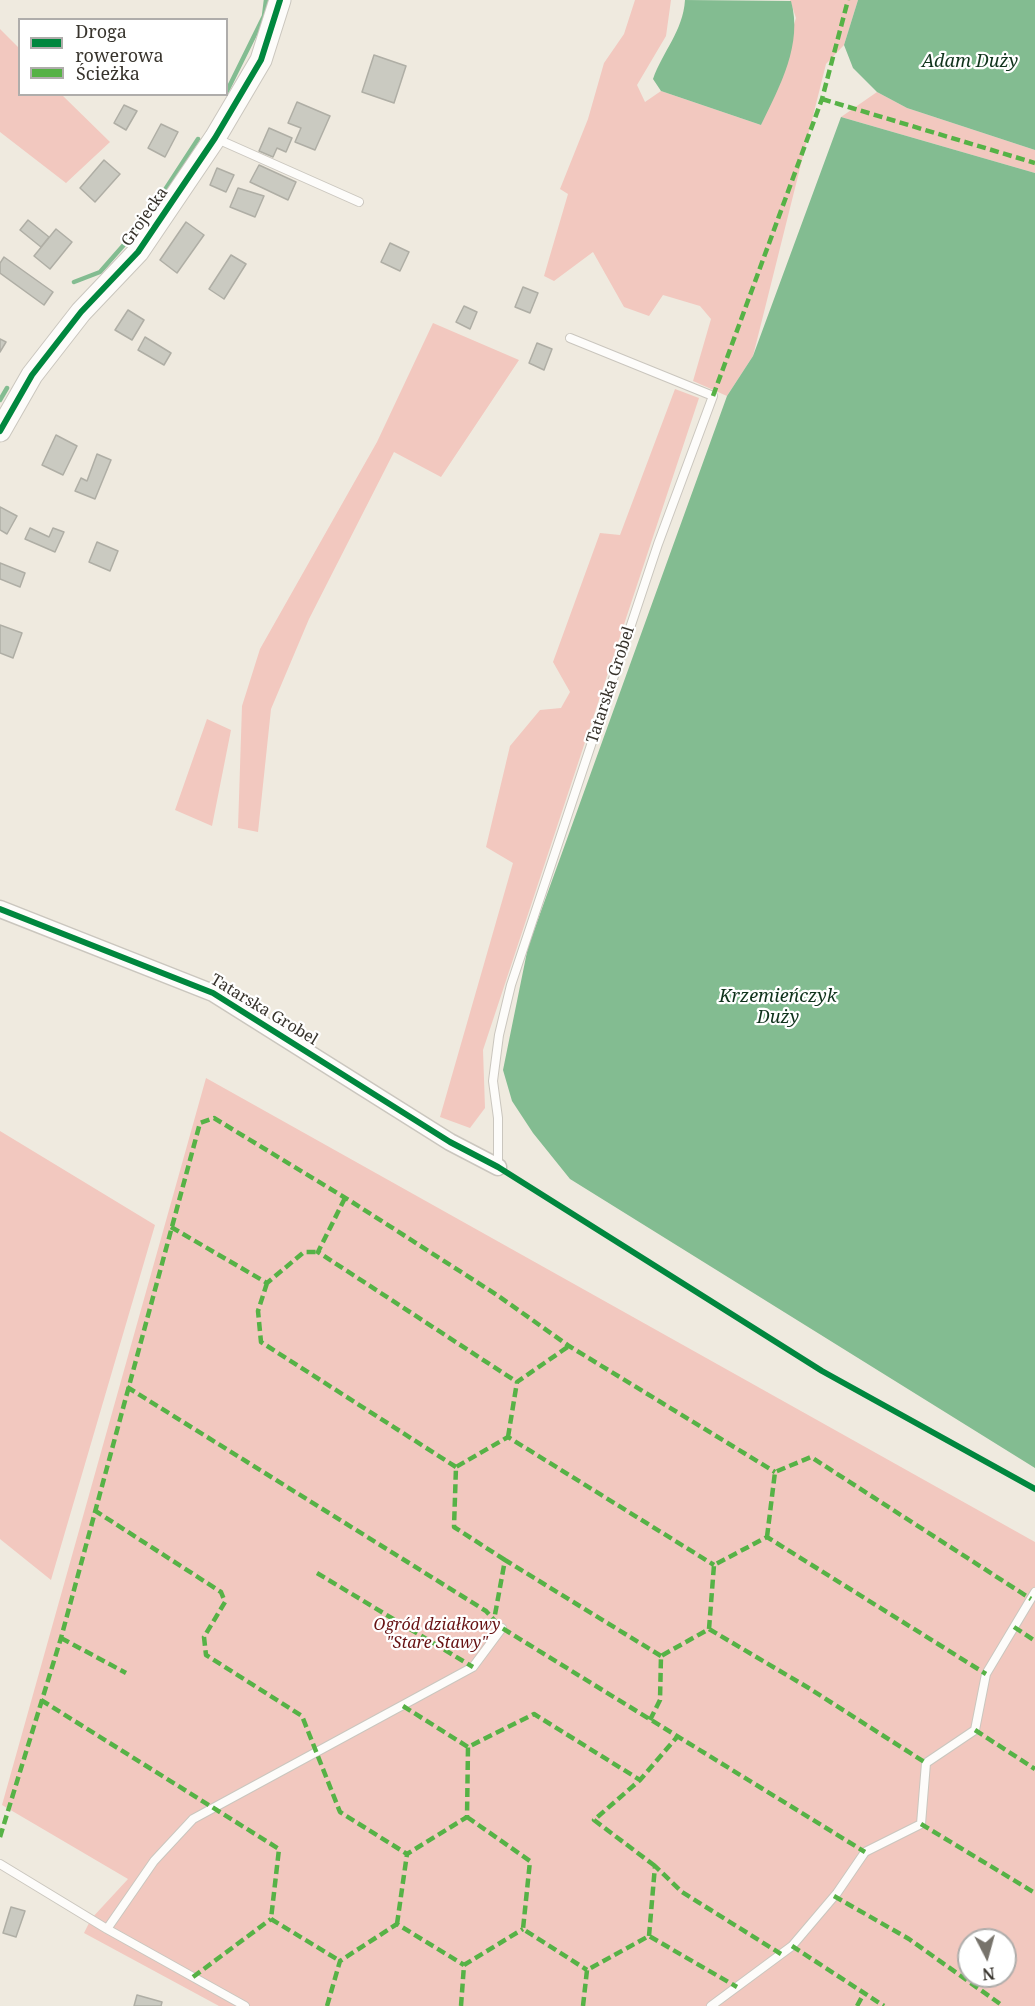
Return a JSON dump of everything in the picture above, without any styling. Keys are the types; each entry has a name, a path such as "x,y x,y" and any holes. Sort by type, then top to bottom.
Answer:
{"street":[{"name":"Grojecka","path":"0,431 32,375 81,312 138,252 215,138 261,60 280,0"},
{"name":"Tatarska Grobel","path":"0,909 213,993 450,1142 498,1167"}],"lane":[{"path":"215,138 360,202"},
{"name":"Tatarska Grobel","path":"498,1167 498,1118 493,1081 499,1035 511,985 658,544 713,396 570,338"},
{"path":"711,2006 792,1946 837,1893 865,1852 921,1824 926,1763 975,1730 986,1674 1035,1592"},
{"path":"107,1929 154,1861 193,1818 473,1667 502,1628"},
{"path":"0,1863 107,1929 245,2006"}],"green space":[{"path":"635,0 671,0 666,36 637,85 645,102 661,91 761,125 796,18 790,0 858,0 844,45 826,64 753,356 727,396 693,381 711,319 700,306 663,295 649,316 624,307 593,252 554,281 544,276 568,194 560,189 588,119 604,63 624,34"},
{"path":"0,29 18,47 18,96 63,96 110,142 66,183 0,132"},
{"path":"877,92 907,108 1035,150 1035,173 841,117"},
{"path":"433,323 519,360 441,477 394,452 309,619 271,709 258,832 238,828 242,706 260,649 377,442"},
{"path":"675,389 699,398 483,1050 485,1108 470,1128 440,1117 513,863 486,847 510,746 540,710 561,708 570,692 553,662 600,533 620,535"},
{"path":"207,719 231,730 212,826 175,810"},
{"name":"Ogród działkowy \"Stare Stawy\"","path":"206,1078 1035,1542 1035,2006 219,2006 84,1933 91,1919 128,1879 2,1805"},
{"path":"0,1131 155,1225 51,1580 0,1539"}],"water":[{"path":"685,0 791,1 794,17 792,49 782,80 761,125 661,91 653,79 677,31"},
{"name":"Adam Duży","path":"858,0 1035,0 1035,150 907,108 877,92 853,68 844,45"},
{"name":"Krzemieńczyk Duży","path":"841,117 1035,173 1035,1468 570,1179 533,1133 512,1101 503,1070 528,947 727,396 753,356"}],"building":[{"path":"374,55 406,66 394,103 362,92"},
{"path":"297,102 330,116 315,150 295,142 301,128 288,123"},
{"path":"124,105 137,111 126,130 114,123"},
{"path":"161,124 178,132 165,157 148,148"},
{"path":"269,128 292,138 286,152 277,148 273,157 259,151"},
{"path":"104,160 120,174 95,202 80,188"},
{"path":"259,165 296,182 288,200 250,182"},
{"path":"217,168 234,175 226,192 210,185"},
{"path":"238,188 264,196 255,217 230,207"},
{"path":"28,220 49,237 41,247 20,230"},
{"path":"186,222 204,235 177,273 160,260"},
{"path":"56,229 72,242 50,269 34,256"},
{"path":"390,243 409,252 400,271 381,262"},
{"path":"231,255 246,264 224,299 209,289"},
{"path":"4,257 53,292 44,305 0,273 0,263"},
{"path":"523,287 538,293 530,313 515,307"},
{"path":"464,306 477,312 470,329 456,322"},
{"path":"128,310 144,320 132,340 115,330"},
{"path":"145,337 171,353 164,365 138,350"},
{"path":"0,339 6,342 0,352"},
{"path":"537,343 552,349 544,370 529,363"},
{"path":"56,435 77,446 63,475 42,465"},
{"path":"97,454 111,460 95,499 75,491 81,478 87,481"},
{"path":"0,507 17,516 7,534 0,530"},
{"path":"30,528 49,537 53,528 64,532 55,552 25,539"},
{"path":"97,542 118,551 110,571 89,562"},
{"path":"0,563 25,573 20,587 0,579"},
{"path":"0,625 22,633 13,658 0,653"},
{"path":"11,1907 25,1911 16,1937 3,1933"},
{"path":"137,1995 162,2002 161,2006 134,2006"}],"waterway":[{"path":"228,89 264,16 266,0"},
{"path":"74,282 100,272 144,222 198,139"},
{"path":"0,400 7,388"}],"marked path":[{"path":"713,396 822,99 848,0"},
{"path":"822,99 1035,163"},
{"path":"0,1837 61,1638 200,1123 214,1118 352,1202 497,1295 569,1346 775,1472"},
{"path":"345,1198 318,1252 517,1382"},
{"path":"171,1227 267,1283 304,1252 318,1252"},
{"path":"267,1283 258,1311 261,1342 456,1467"},
{"path":"508,1437 517,1382 569,1346"},
{"path":"127,1387 486,1611 494,1620"},
{"path":"505,1560 454,1527 456,1467 508,1437 714,1565"},
{"path":"767,1537 775,1472 811,1457 1031,1599"},
{"path":"94,1510 221,1592 225,1602 204,1637 206,1655 302,1716 340,1812 407,1854 467,1817 468,1747"},
{"path":"709,1629 714,1565 767,1537 986,1674"},
{"path":"661,1656 505,1560 494,1620 502,1628 865,1852"},
{"path":"317,1573 473,1667"},
{"path":"1014,1627 1035,1641"},
{"path":"650,1720 660,1700 661,1656 709,1629 807,1687 926,1763"},
{"path":"61,1638 126,1673"},
{"path":"41,1700 279,1849 271,1919 340,1961"},
{"path":"403,1706 468,1747 534,1714 640,1780"},
{"path":"975,1730 1035,1769"},
{"path":"655,1866 594,1820 640,1780 677,1737"},
{"path":"467,1817 530,1861 523,1929 587,1970"},
{"path":"921,1824 1035,1893"},
{"path":"397,1924 407,1854"},
{"path":"649,1936 655,1866 682,1892 781,1954"},
{"path":"834,1896 909,1939 1003,2006"},
{"path":"193,1977 271,1919"},
{"path":"327,2006 340,1961 397,1924 464,1965"},
{"path":"461,2006 464,1965 523,1929"},
{"path":"583,2006 587,1970 649,1936 737,1987"},
{"path":"792,1946 884,2006"},
{"path":"857,2006 864,1993"}],"cycle path":[{"path":"0,431 32,375 81,312 138,252 215,138 261,60 280,0"},
{"path":"0,909 213,993 450,1142 498,1167 822,1371 1035,1489"}]}
